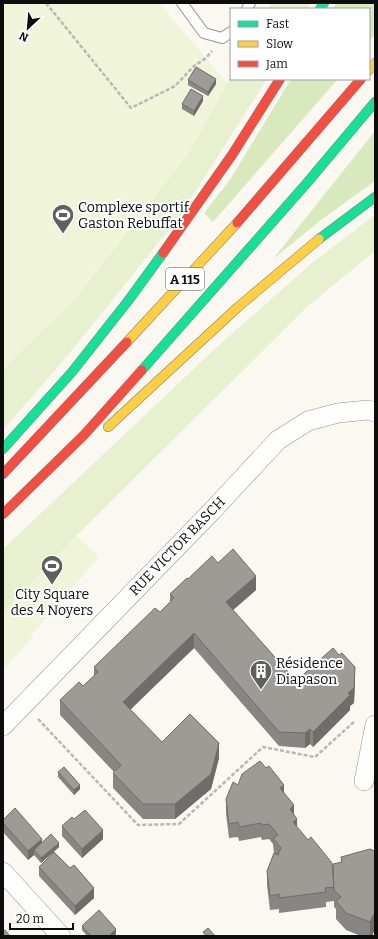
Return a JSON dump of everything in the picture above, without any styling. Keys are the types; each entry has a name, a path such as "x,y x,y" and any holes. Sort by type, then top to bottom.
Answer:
{"highway":[{"path":"3,449 71,373 128,301 185,225 243,139 279,80"},
{"name":"A 115","path":"3,474 109,362 242,217 360,80"},
{"name":"A 115","path":"3,514 84,435 306,184 375,102"},
{"path":"84,435 98,433 204,336 255,292 341,221 375,197"}],"street":[{"name":"RUE VICTOR BASCH","path":"3,726 212,511 278,440 308,421 338,413 368,410 375,412"},
{"path":"364,782 375,725"},
{"path":"3,872 61,936"}],"lane":[{"path":"182,3 204,34 222,38 230,33"}],"path":[{"path":"46,3 131,108 174,86 194,66 206,58 222,38"},
{"path":"24,704 138,825 179,824 263,747 315,757 356,720"}],"green space":[{"name":"Complexe sportif Gaston Rebuffat","path":"3,3 159,3 227,83 190,151 75,297 3,370"},
{"path":"272,3 311,3 308,8 269,8"},
{"path":"336,3 375,3 375,34 370,41 370,8 334,8"},
{"path":"230,78 230,80 266,80 180,216 69,354 3,430 3,370 76,297 190,151"},
{"path":"290,80 337,80 213,222 204,213 231,178"},
{"path":"375,131 375,181 321,220 273,259"},
{"path":"375,215 375,251 307,307 76,536 3,614 3,549 217,347 313,262"},
{"name":"City Square des 4 Noyers","path":"76,536 99,557 30,637 32,638 3,670 3,613"}],"building":[{"path":"196,67 216,79 208,92 188,80"},
{"path":"191,89 203,96 194,111 182,104"},
{"name":"Résidence Diapason","path":"233,549 256,576 226,602 296,681 333,648 339,655 342,653 355,667 354,688 348,693 350,695 313,732 310,729 305,733 279,732 194,633 123,702 162,742 190,714 219,743 211,774 175,804 143,804 113,773 121,765 60,700 79,682 83,686 98,672 94,667 155,608 160,612 174,598 170,594 212,556 218,563"},
{"path":"260,761 266,768 269,766 284,785 280,788 294,805 290,809 297,819 293,822 308,840 311,837 332,863 334,887 325,888 326,892 279,898 279,894 270,896 267,871 274,853 278,855 281,848 273,838 278,835 269,824 262,825 261,823 239,827 238,822 229,824 226,799 233,782 238,785 242,774"},
{"path":"64,767 80,785 74,790 58,772"},
{"path":"15,808 42,839 28,851 3,823 3,820"},
{"path":"85,810 103,830 82,849 62,826 72,817 74,819"},
{"path":"51,834 59,843 41,858 34,850"},
{"path":"370,849 375,851 375,914 370,922 346,913 336,901 341,897 334,890 333,864 342,862 341,857"},
{"path":"54,852 70,868 74,865 94,888 75,906 39,867"},
{"path":"99,910 116,929 109,936 91,936 82,926"},
{"path":"208,928 215,936 206,936 203,932"},
{"path":"5,930 10,936 3,936 3,931"}],"traffic: fast":[{"path":"321,8 324,3"},
{"path":"142,370 306,184 375,102"},
{"path":"319,239 375,197"},
{"path":"3,449 72,372 128,301 163,253"}],"traffic: slow":[{"path":"370,69 375,63"},
{"path":"127,342 237,223"},
{"path":"108,427 238,307 319,239"}],"traffic: jam":[{"path":"163,253 232,155 279,80"},
{"path":"237,223 360,80"},
{"path":"3,474 127,342"},
{"path":"3,514 84,435 142,370"}],"place":[{"name":"Complexe sportif Gaston Rebuffat","path":"63,234"},
{"name":"City Square des 4 Noyers","path":"52,586"},
{"name":"Résidence Diapason","path":"261,690"}]}
